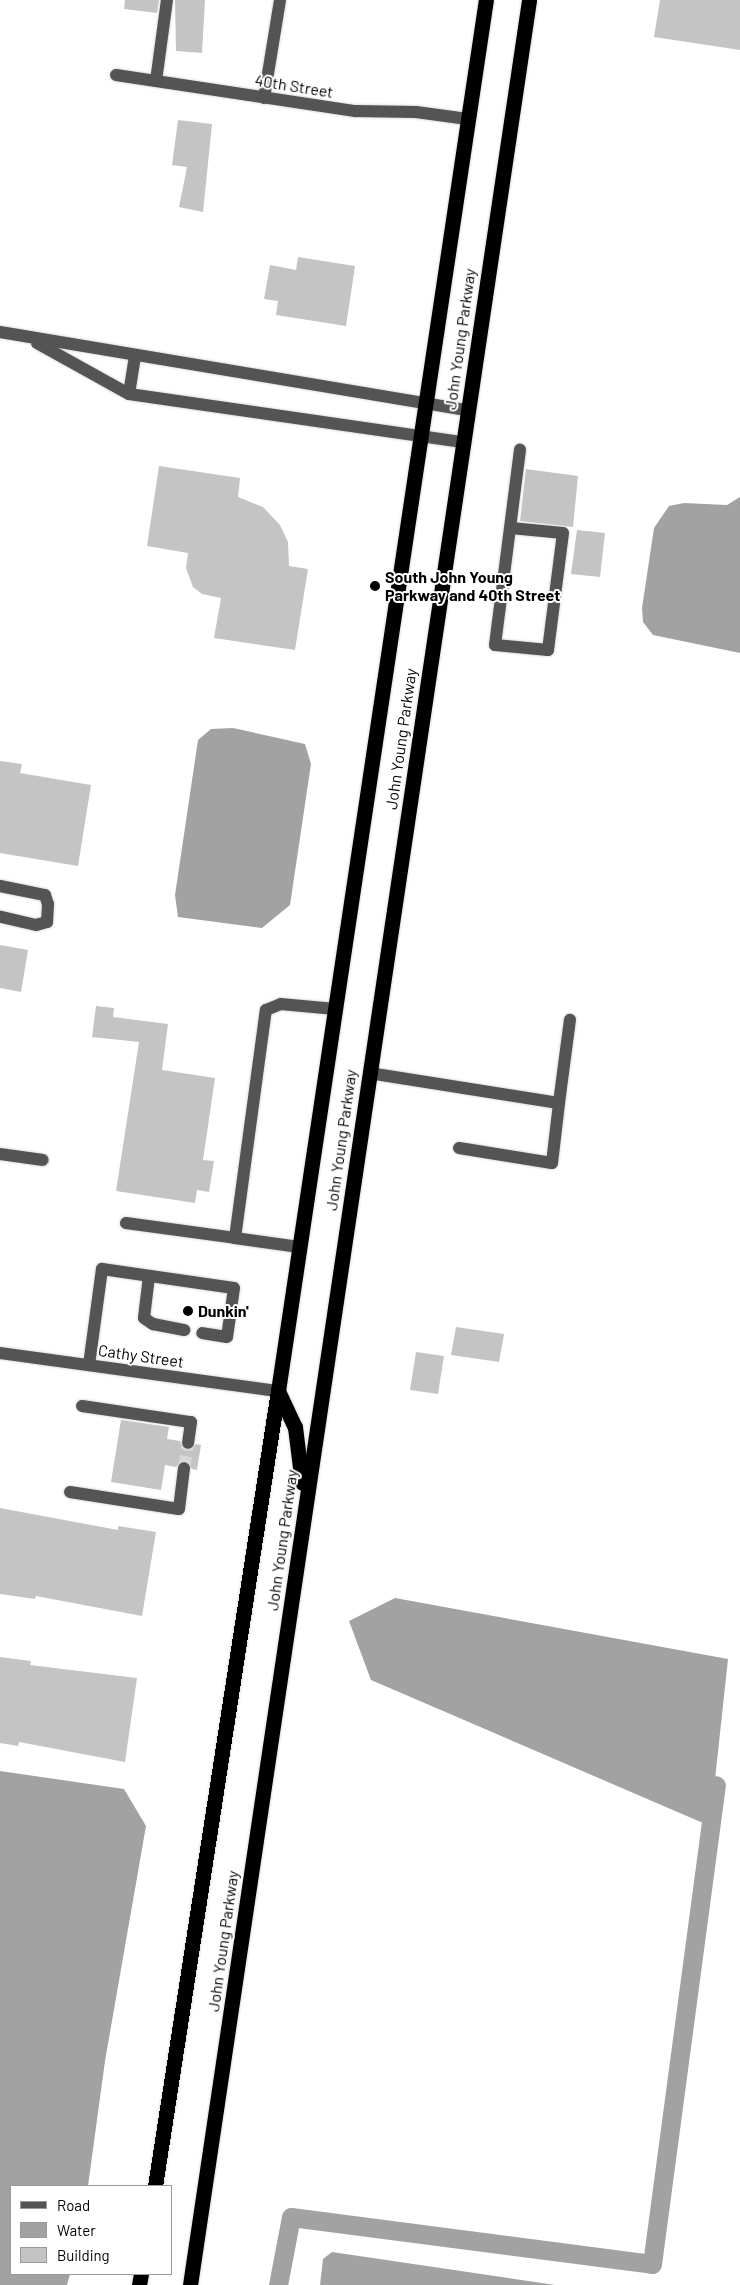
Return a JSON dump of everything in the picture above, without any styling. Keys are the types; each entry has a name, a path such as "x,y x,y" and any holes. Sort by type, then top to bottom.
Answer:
{"highway":[{"name":"John Young Parkway","path":"155,2185 278,1391 486,0"},
{"name":"John Young Parkway","path":"190,2285 529,0"},
{"path":"278,1391 295,1427 303,1517"}],"street":[{"path":"156,81 167,0"},
{"path":"264,98 280,0"},
{"name":"40th Street","path":"116,76 355,112 416,112 468,119"},
{"path":"0,332 467,410"},
{"path":"30,338 129,394 462,442"},
{"path":"129,394 134,355"},
{"path":"511,528 563,533 548,650 495,645 520,450"},
{"path":"0,886 45,895 48,904 47,922 36,925 0,917"},
{"path":"235,1238 266,1010 281,1004 335,1009"},
{"path":"459,1148 552,1163 570,1020"},
{"path":"369,1074 559,1103"},
{"path":"0,1154 43,1160"},
{"path":"126,1224 299,1247"},
{"path":"89,1365 102,1270 234,1288 227,1337 202,1333"},
{"path":"149,1276 144,1318 153,1324 184,1330"},
{"name":"Cathy Street","path":"0,1353 278,1391"},
{"path":"82,1406 191,1422 188,1443"},
{"path":"70,1492 178,1508 184,1468"}],"water":[{"path":"740,497 740,653 653,635 643,622 642,608 654,528 669,506 684,503 727,505"},
{"path":"233,728 305,744 311,764 290,905 262,928 178,917 175,895 198,740 211,729"},
{"path":"395,1598 728,1659 710,1826 371,1680 349,1621"},
{"path":"0,1771 124,1789 146,1826 105,2061 88,2185 10,2185 10,2275 70,2275 67,2285 0,2285"},
{"path":"332,2252 555,2285 320,2285 323,2259"}],"building":[{"path":"125,0 159,0 157,13 124,9"},
{"path":"175,0 205,0 202,53 176,51"},
{"path":"660,0 740,0 740,50 654,37"},
{"path":"178,120 212,124 203,212 179,207 187,167 172,165"},
{"path":"298,257 355,266 346,326 276,315 278,301 264,299 270,265 296,270"},
{"path":"159,466 240,478 238,497 263,507 280,525 288,542 289,566 308,569 295,650 214,638 221,598 202,594 193,587 186,568 188,553 147,546"},
{"path":"526,469 578,476 573,527 520,521"},
{"path":"577,530 605,533 600,577 571,574"},
{"path":"0,761 22,764 20,773 91,785 78,866 0,853"},
{"path":"0,945 28,950 21,992 0,988"},
{"path":"96,1006 114,1008 113,1017 168,1024 162,1070 215,1078 203,1160 214,1161 209,1192 197,1190 195,1203 116,1191 139,1042 92,1037"},
{"path":"456,1327 504,1334 499,1362 451,1355"},
{"path":"416,1352 444,1356 438,1394 410,1390"},
{"path":"121,1420 169,1427 167,1439 180,1441 186,1451 196,1444 201,1445 197,1470 192,1469 185,1460 176,1467 165,1465 161,1490 111,1482"},
{"path":"0,1508 118,1530 118,1526 156,1532 142,1616 36,1596 35,1599 0,1594"},
{"path":"0,1657 31,1661 30,1665 137,1678 125,1762 19,1742 18,1746 0,1743"}],"waterway":[{"path":"278,2285 291,2217 652,2264 716,1785"}],"tunnel":[{"path":"184,1468 188,1443"}],"place":[{"name":"South John Young Parkway and 40th Street","path":"375,586"},
{"name":"Dunkin'","path":"188,1311"}]}
